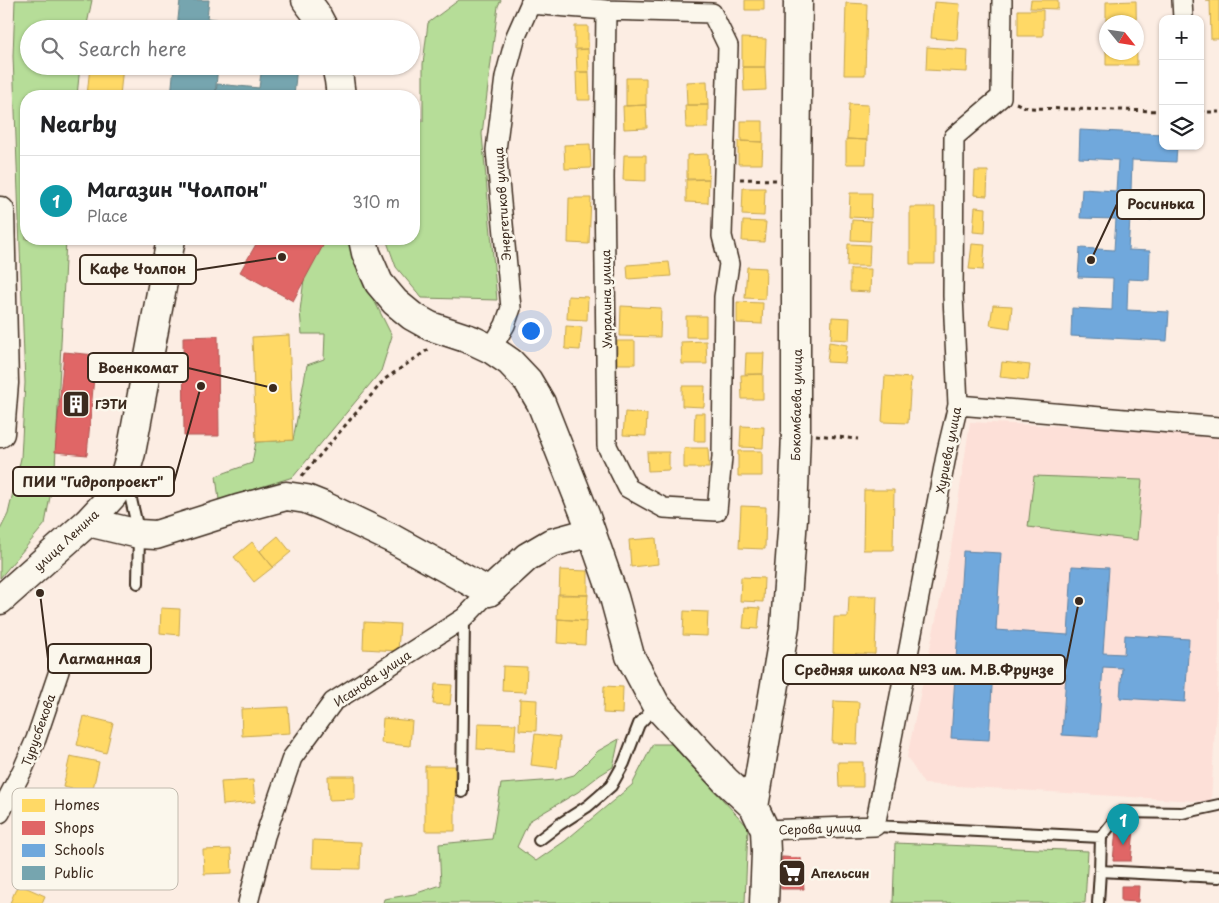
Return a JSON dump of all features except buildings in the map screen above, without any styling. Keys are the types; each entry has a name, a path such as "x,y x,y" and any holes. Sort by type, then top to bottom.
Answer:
{"main road":[{"path":"306,0 319,20"},
{"name":"Бокомбаева улица","path":"759,818 785,626 793,518 796,432 798,0"},
{"path":"338,75 340,90"},
{"path":"0,211 4,383 0,433"},
{"name":"улица Ленина","path":"0,600 88,522 113,495 125,474 131,453 170,245"},
{"path":"364,245 380,283 395,302 412,316 430,326 472,340 491,349 510,362 528,381 541,403 591,532 614,597 630,656 656,705 759,818"},
{"path":"88,522 139,534 156,535 286,496 306,499 392,539 489,592"},
{"name":"Исанова улица","path":"489,592 527,557 551,543 591,532"},
{"name":"Серова улица","path":"759,818 766,852 764,903"}],"street":[{"path":"1001,97 1002,0"},
{"path":"1182,0 1183,15"},
{"path":"531,2 606,10 712,13 728,46 724,178"},
{"name":"Энергетиков улица","path":"491,349 505,325 511,308 496,150 505,77 516,36 531,2"},
{"name":"Умралина улица","path":"606,10 604,178 607,446 628,488 664,508 717,511 722,457 724,297 729,264 722,236 724,178"},
{"name":"Хуриева улица","path":"875,826 947,451 958,405 952,296 954,136 1001,97"},
{"path":"958,405 1219,427"},
{"name":"Исанова улица","path":"248,903 265,836 292,758 333,702 464,618 489,592"},
{"name":"Турусбекова","path":"13,788 36,739 59,671"},
{"name":"Турусбекова","path":"0,814 12,791"},
{"name":"Серова улица","path":"759,818 875,826"}],"lane":[{"path":"125,474 139,534 138,583"},
{"path":"462,792 464,618"},
{"path":"539,840 588,806 611,786 624,763 638,724 656,705"},
{"path":"1098,903 1101,837 1121,812 1182,813 1219,805"},
{"path":"875,826 1101,837"},
{"path":"1100,872 1219,877"}],"path":[{"path":"1001,97 1028,108 1159,111"},
{"path":"1204,112 1219,112"},
{"path":"724,178 796,181"},
{"path":"286,496 385,379 432,347"},
{"path":"796,432 858,440"}],"shaded area":[{"path":"970,422 1219,433 1219,654 1211,802 924,784 907,757 951,548"}],"green space":[{"path":"15,0 92,0 88,20 20,20 20,75 79,75 78,90 20,90 20,245 66,245 55,469 45,524 0,578 0,530 8,514 21,458 25,383 13,56"},
{"path":"459,0 501,0 498,6 482,134 497,300 422,298 396,267 388,245 420,245 420,123 423,121 423,64 428,23"},
{"path":"322,245 350,245 354,260 392,336 381,371 293,477 219,500 216,476 252,463 256,442 293,440 307,365 324,359 325,334 302,334 300,311 304,279"},
{"path":"1034,476 1142,480 1137,540 1028,527"},
{"path":"619,739 613,767 578,792 529,821 517,847 536,861 565,841 632,785 653,744 671,744 748,827 745,903 383,903 384,899 414,894 441,885 439,844 492,839 501,784 556,780 574,775 598,751"},
{"path":"895,843 1088,851 1085,903 893,903"}],"place":[{"name":"Кафе Чолпон","path":"282,257"},
{"name":"Росинька","path":"1091,260"},
{"name":"ПИИ \"Гидропроект\"","path":"201,386"},
{"name":"Военкомат","path":"273,388"},
{"name":"ГЭТИ","path":"76,404"},
{"name":"Лагманная","path":"40,593"},
{"name":"Средняя школа №3 им. М.В.Фрунзе","path":"1079,601"},
{"name":"Магазин \"Чолпон\"","path":"1123,845"},
{"name":"Апельсин","path":"792,873"}]}
